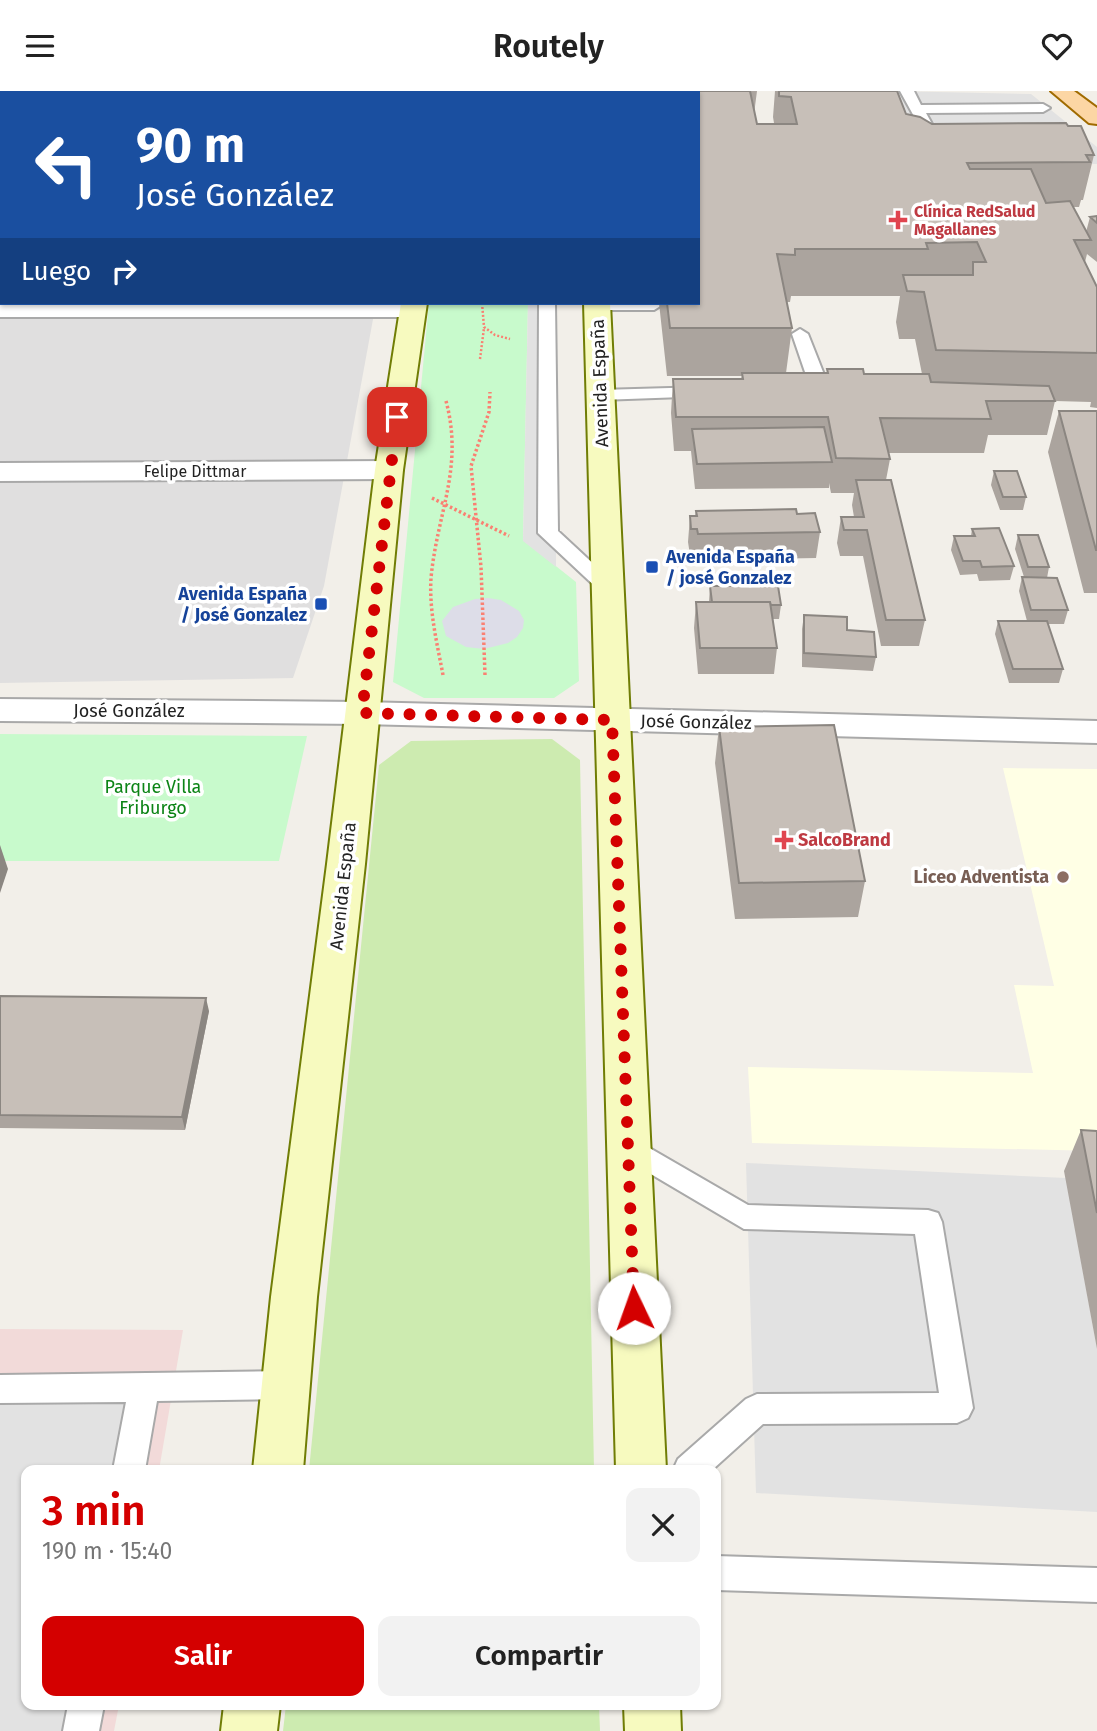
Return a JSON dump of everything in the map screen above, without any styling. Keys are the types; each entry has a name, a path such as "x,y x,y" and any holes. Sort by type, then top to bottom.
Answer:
{"main road":[{"path":"1061,91 1097,117"},
{"name":"Avenida España","path":"597,305 626,1146 641,1465"},
{"name":"Avenida España","path":"279,1465 294,1297 389,470 413,306"},
{"path":"249,1731 251,1710"},
{"path":"652,1710 653,1731"}],"street":[{"path":"0,309 413,306"},
{"name":"Felipe Dittmar","path":"0,472 389,470"},
{"name":"José González","path":"0,710 362,713 1097,732"}],"lane":[{"path":"907,91 935,140 956,146"},
{"path":"916,109 1043,108"},
{"path":"547,305 548,533 607,587"},
{"path":"770,391 796,390 808,384 814,372 800,334"},
{"path":"600,395 718,392"},
{"path":"626,1146 744,1217 928,1222 957,1408 757,1409 695,1465"},
{"path":"0,1389 287,1385"},
{"path":"130,1465 144,1387"},
{"path":"721,1573 1097,1585"},
{"path":"80,1731 85,1710"}],"path":[{"path":"480,359 484,327"},
{"path":"486,682 471,466 489,412 490,391"},
{"path":"443,394 451,417 456,457 431,578 432,614 444,680"},
{"path":"427,496 518,541"}],"shaded area":[{"path":"891,91 1031,94 1097,147 1097,164 921,165"},
{"path":"0,305 376,305 324,586 293,678 0,683"},
{"path":"528,305 556,305 556,567 523,541"},
{"path":"475,599 501,600 519,611 524,620 523,628 517,637 508,643 484,649 466,647 446,636 442,621 453,607"},
{"name":"Liceo Adventista","path":"1003,768 1097,769 1097,1151 752,1143 748,1067 1033,1073 1014,985 1054,986"},
{"path":"746,1163 1066,1178 1097,1349 1097,1512 756,1493"},
{"path":"0,1329 183,1330 160,1465 21,1465 21,1710 118,1710 114,1731 0,1731"},
{"path":"148,1374 133,1465 21,1465 21,1710 90,1710 86,1731 0,1731 0,1375"}],"green space":[{"path":"429,305 528,305 523,540 576,582 579,681 554,698 424,698 393,682"},
{"name":"Parque Villa Friburgo","path":"0,734 307,736 279,861 0,861"},
{"path":"552,739 580,760 594,1465 309,1465 379,765 411,741"},
{"path":"285,1710 599,1710 600,1731 283,1731"}],"building":[{"path":"700,91 750,91 757,124 797,124 791,97 779,96 779,91 897,91 906,114 920,117 932,124 1066,123 1068,126 1081,126 1094,155 1086,155 1090,162 967,163 970,169 1031,169 1046,203 1070,201 1091,240 1074,240 1097,287 1097,353 936,350 924,292 907,291 903,275 973,275 973,262 986,262 977,242 926,243 928,249 795,249 795,255 777,254 792,328 670,328 667,305 700,305"},
{"path":"827,369 863,369 864,374 929,374 931,382 1049,386 1055,401 986,401 991,419 880,418 890,459 836,458 828,417 676,417 673,379 743,379 742,373 828,373"},
{"path":"1059,411 1097,411 1097,550 1096,550"},
{"path":"824,427 832,462 697,464 692,429"},
{"path":"994,471 1017,471 1026,497 1003,497"},
{"path":"856,480 891,480 925,620 886,620 867,530 844,530 841,517 864,517"},
{"path":"796,509 797,514 815,513 820,532 698,534 697,529 691,529 690,516 697,516 696,511"},
{"path":"999,528 1014,566 982,567 980,561 963,561 954,536 975,536 972,529"},
{"path":"1018,535 1038,535 1049,567 1028,567"},
{"path":"1022,577 1057,578 1068,610 1031,610"},
{"path":"710,586 778,586 781,605 771,605 770,602 712,602"},
{"path":"696,602 770,602 777,648 700,648"},
{"path":"804,615 847,617 847,630 874,632 876,657 804,653"},
{"path":"998,621 1047,621 1063,669 1013,669"},
{"name":"SalcoBrand","path":"834,725 865,881 739,883 719,727"},
{"path":"0,996 206,998 182,1117 0,1115"},
{"path":"1081,1130 1097,1131 1097,1213"}],"place":[{"name":"Clínica RedSalud Magallanes","path":"898,220"},
{"name":"Avenida España / josé Gonzalez","path":"652,567"},
{"name":"Avenida España / José Gonzalez","path":"321,604"},
{"name":"SalcoBrand","path":"784,840"},
{"name":"Liceo Adventista","path":"1063,877"}],"route":[{"path":"397,417 362,713 612,720 634,1308"}]}
